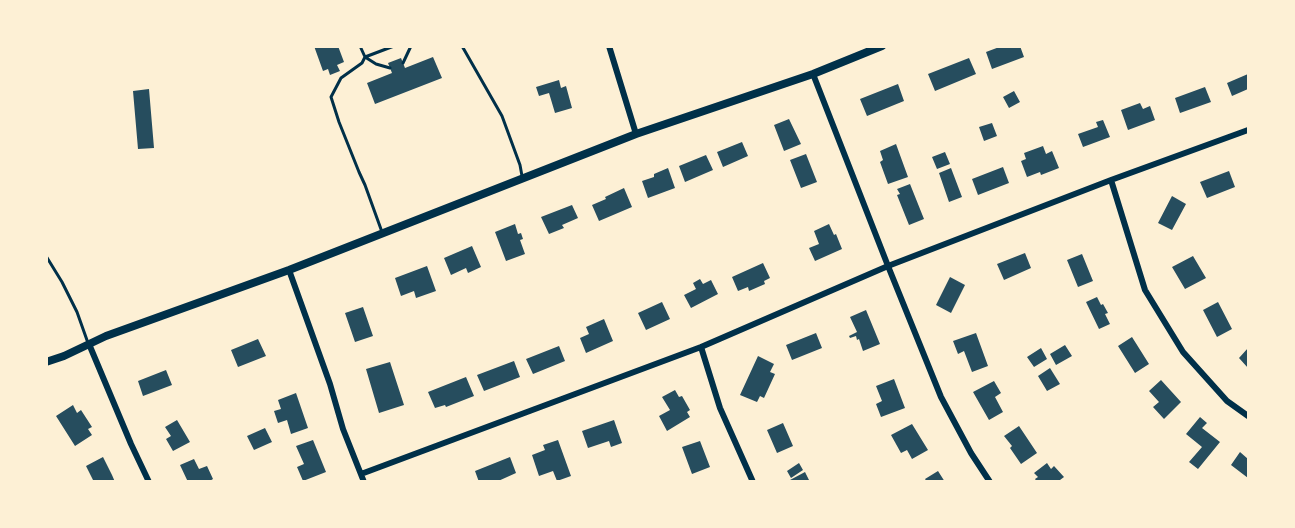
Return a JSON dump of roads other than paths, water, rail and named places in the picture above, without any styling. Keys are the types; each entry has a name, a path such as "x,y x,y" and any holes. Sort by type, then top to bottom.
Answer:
{"main road":[{"path":"46,362 106,336 289,270 636,134 813,74 882,46"}],"street":[{"path":"609,46 636,134"},
{"path":"813,74 940,397 990,482"},
{"path":"361,474 701,347 888,267 1248,129"},
{"path":"1111,180 1145,290 1183,352 1227,401 1248,416"},
{"path":"289,270 330,384 343,429 364,482"},
{"path":"88,344 149,482"},
{"path":"701,347 720,408 753,482"}],"lane":[{"path":"360,46 365,57 376,64 390,68"},
{"path":"382,233 331,97 341,78 362,63 365,57 394,46"},
{"path":"403,63 411,46"},
{"path":"462,46 502,116 523,178"},
{"path":"46,256 77,312 88,344"}]}
